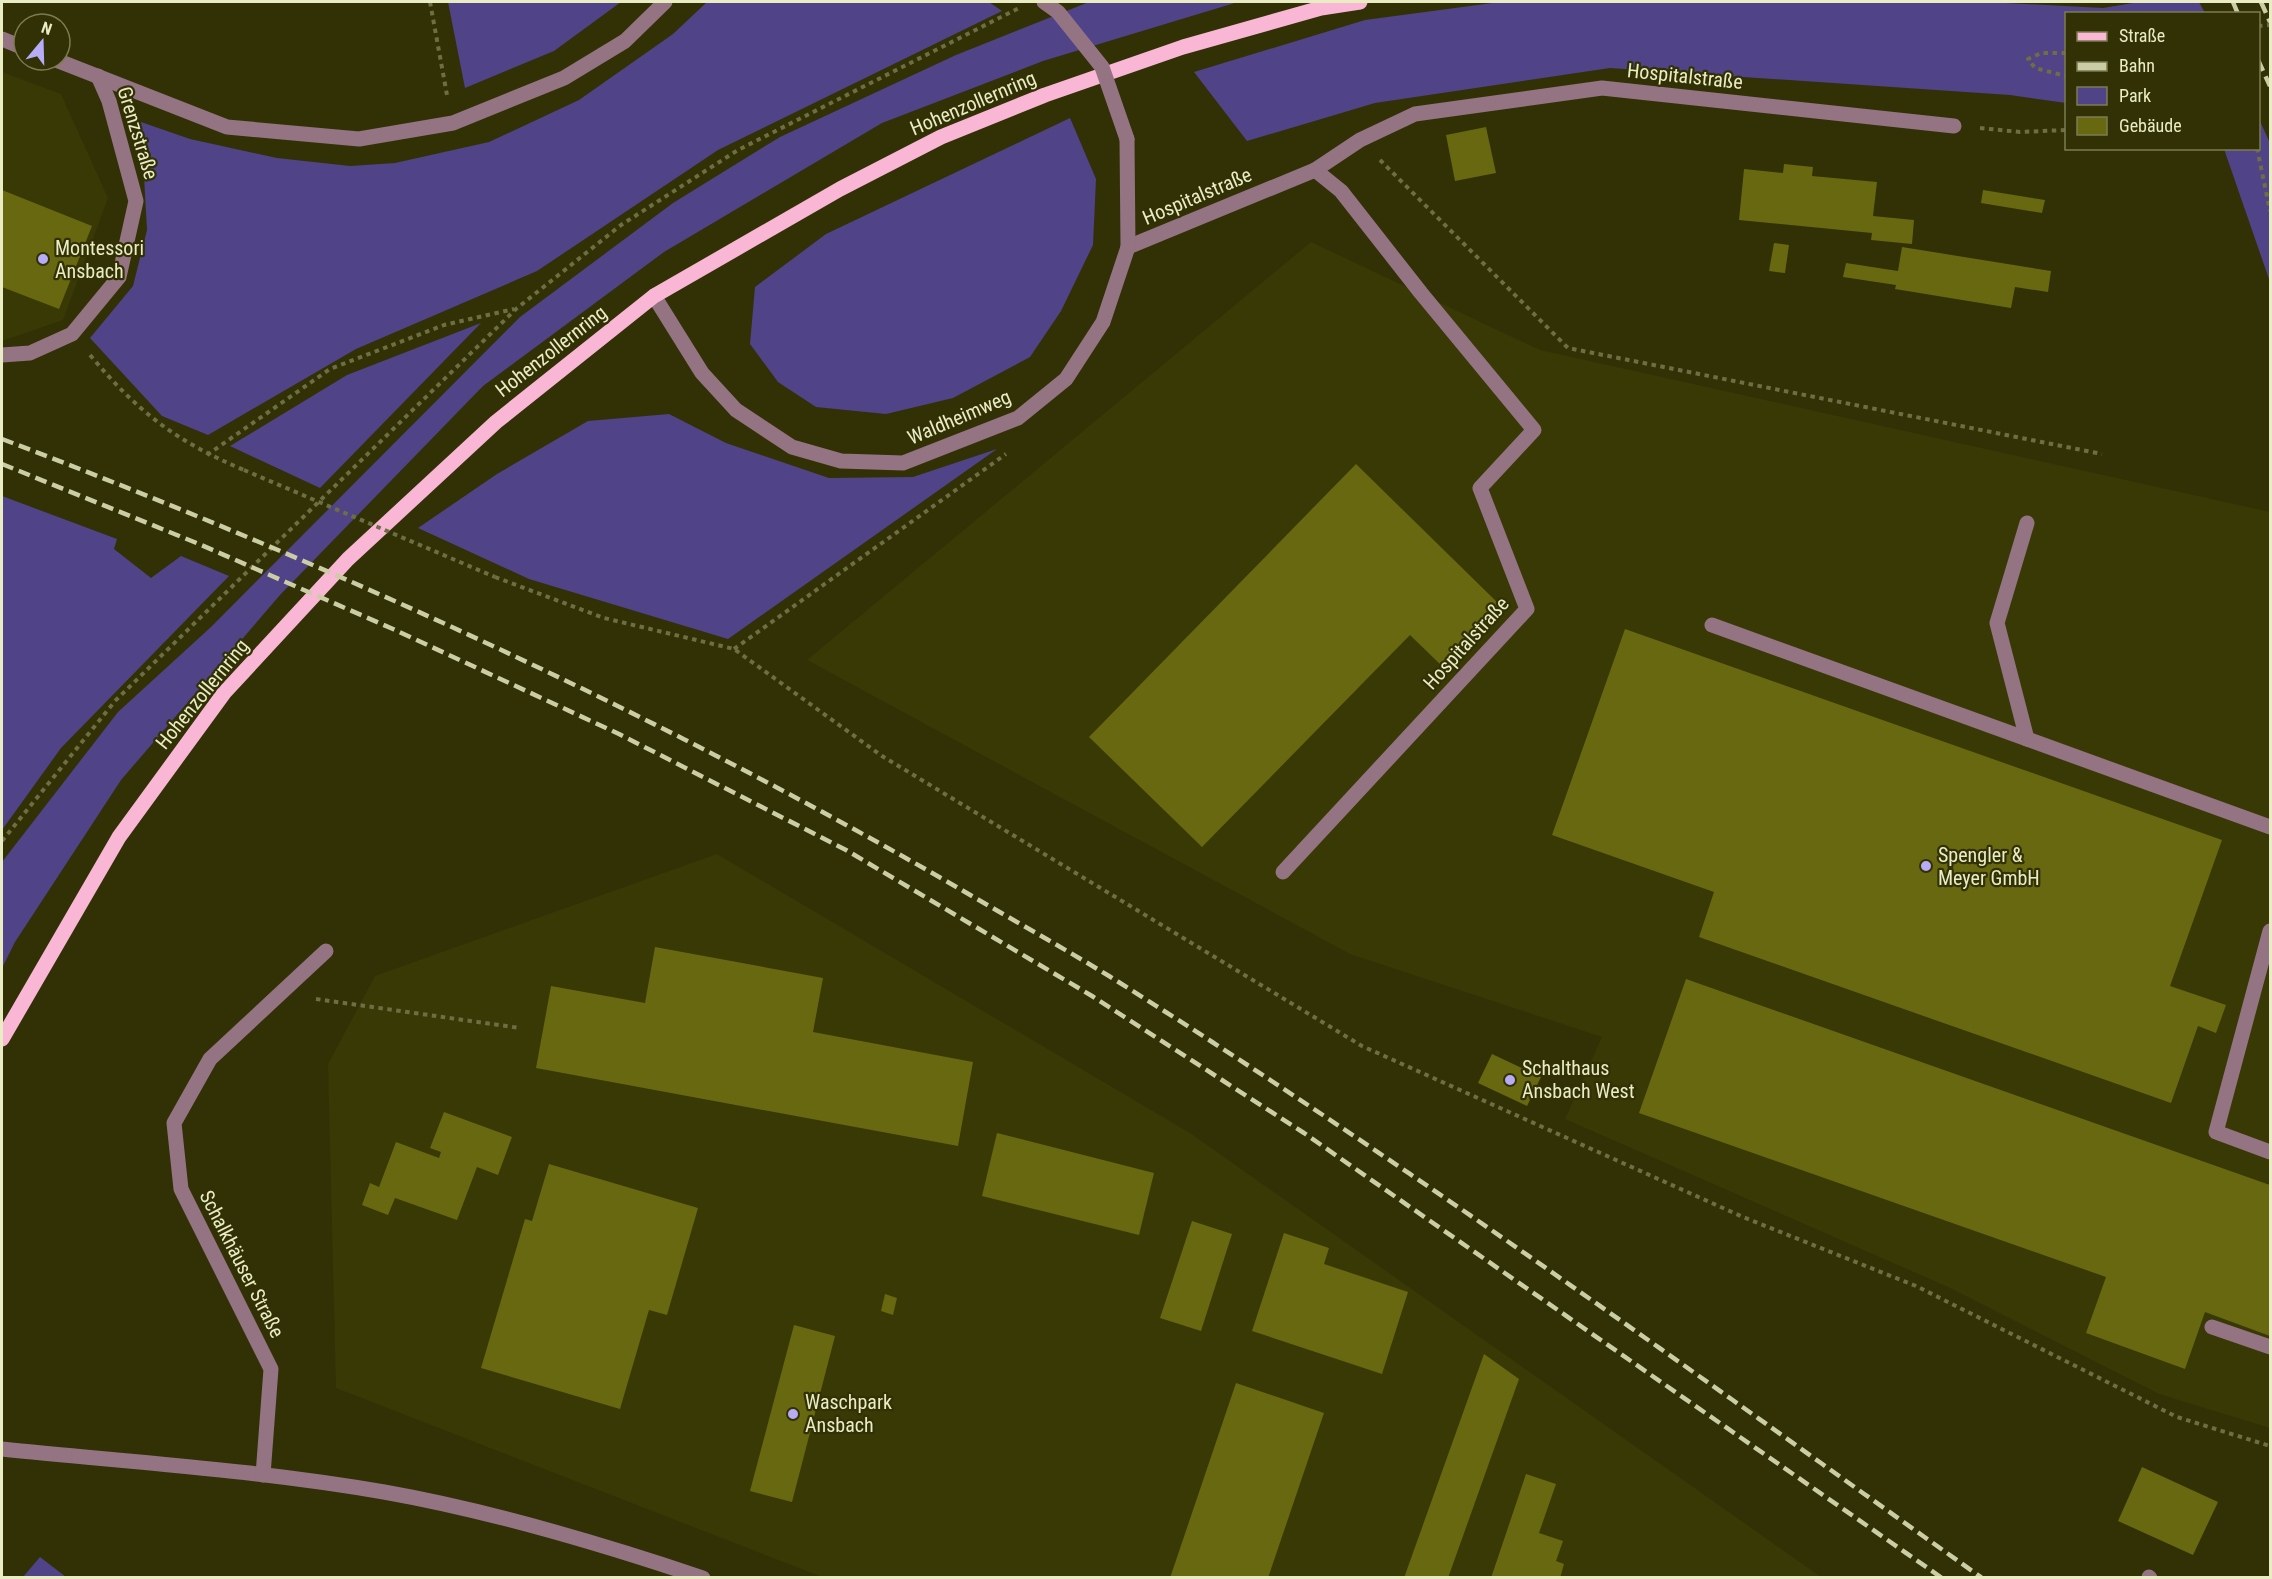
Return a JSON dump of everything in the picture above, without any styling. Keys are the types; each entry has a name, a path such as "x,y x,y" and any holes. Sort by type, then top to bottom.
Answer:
{"main road":[{"name":"Hohenzollernring","path":"2,1039 119,837 224,693 348,559 496,422 654,296 840,189 941,137 1045,95 1183,47 1321,8 1360,2"}],"street":[{"path":"98,76 227,127 359,139 453,123 564,78 625,41 665,2"},
{"name":"Waldheimweg","path":"654,296 702,374 736,410 792,447 841,461 903,463 1018,418 1066,380 1103,322 1128,247 1127,139 1102,67 1058,12 1044,2"},
{"name":"Grenzstraße","path":"2,355 30,353 72,334 119,277 136,201 109,101 98,76 72,66"},
{"name":"Hospitalstraße","path":"1128,247 1315,170 1360,140 1415,114 1602,88 1954,126"},
{"name":"Hospitalstraße","path":"1283,872 1527,609 1480,488 1534,430 1421,293 1341,191 1315,170"},
{"path":"2027,523 1997,623 2027,739"},
{"path":"1712,625 2271,827"},
{"path":"2271,932 2216,1132 2271,1152"},
{"name":"Schalkhäuser Straße","path":"263,1475 271,1369 181,1189 174,1124 210,1059 326,951"},
{"path":"2212,1327 2271,1347"},
{"path":"2,1449 263,1475 384,1492 498,1516 703,1578"}],"path":[{"path":"429,2 453,123"},
{"path":"2,840 115,701 516,309 621,225 738,150 1024,7"},
{"path":"2065,53 2041,53 2028,59 2035,68 2065,76"},
{"path":"1954,126 2020,132 2065,130"},
{"path":"1360,140 1568,348 2102,454"},
{"path":"2257,150 2271,211"},
{"path":"207,455 330,369 444,325 516,309"},
{"path":"72,334 122,393 163,429 207,455 495,577 604,618 734,649 882,756 1362,1047 1743,1217 1916,1286 2177,1417 2271,1446"},
{"path":"734,649 1013,449"},
{"path":"282,994 520,1028"}],"shaded area":[{"name":"Montessori Ansbach","path":"2,72 61,94 108,198 63,320 2,341"},
{"path":"1311,242 1540,350 2270,512 2270,1428 2159,1394 1948,1287 1565,1119 1602,1037 1350,954 807,660"},
{"path":"717,854 1190,1133 1821,1577 822,1577 336,1388 328,1064 375,976"}],"green space":[{"path":"448,2 621,2 554,51 465,88"},
{"path":"707,2 989,2 1002,11 718,150 537,271 356,349 208,435 162,416 90,338 133,286 147,230 141,122 190,139 277,158 350,166 395,163 489,142 579,100 673,34"},
{"path":"1089,2 1238,2 1043,61 882,123 664,252 483,386 280,595 121,780 15,942 2,968 2,862 118,712 211,627 520,317 673,203 780,137 956,55"},
{"path":"1500,2 1987,2 2103,8 2139,2 2199,2 2204,12 2065,12 2065,103 2010,95 1610,68 1375,103 1247,141 1194,72 1365,20"},
{"path":"1070,118 1096,179 1093,245 1061,311 1030,357 953,398 886,414 816,407 778,382 750,344 755,287 826,234"},
{"path":"2260,121 2270,143 2270,282 2224,150 2260,150"},
{"path":"481,323 320,488 230,446 347,375"},
{"path":"669,414 726,443 829,478 913,477 997,449 728,639 529,579 418,528 497,474 588,421"},
{"path":"2,496 117,539 114,549 151,578 181,556 229,576 61,748 2,830"},
{"path":"40,1557 66,1577 23,1577"}],"building":[{"path":"1486,127 1496,173 1455,181 1446,135"},
{"path":"1784,164 1813,167 1812,176 1877,182 1873,216 1914,220 1912,244 1871,240 1872,233 1739,220 1744,169 1783,173"},
{"path":"2,190 92,226 59,309 2,287"},
{"path":"1983,190 2045,200 2042,213 1981,203"},
{"path":"1774,243 1789,245 1785,273 1769,271"},
{"path":"1902,247 2051,271 2048,292 2015,287 2011,308 1895,289 1896,285 1843,277 1846,263 1898,271"},
{"path":"1356,464 1502,607 1443,667 1410,635 1202,847 1089,737"},
{"name":"Spengler & Meyer GmbH","path":"1625,629 2222,840 2170,986 2226,1005 2216,1033 2198,1026 2171,1103 1699,937 1714,892 1552,835"},
{"path":"655,947 823,978 813,1032 973,1062 958,1146 536,1068 551,986 645,1003"},
{"path":"1686,979 2270,1185 2270,1336 2205,1312 2185,1369 2086,1333 2106,1277 1639,1113"},
{"name":"Schalthaus Ansbach West","path":"1492,1054 1541,1077 1527,1106 1478,1083"},
{"path":"444,1112 512,1137 498,1175 477,1167 457,1220 395,1198 388,1215 362,1205 370,1183 379,1187 396,1142 439,1158 441,1152 430,1148"},
{"path":"997,1133 1154,1173 1139,1235 982,1196"},
{"path":"549,1164 698,1208 667,1315 649,1310 620,1409 481,1368 525,1219 532,1221"},
{"path":"1192,1221 1232,1234 1201,1331 1160,1318"},
{"path":"1284,1233 1329,1248 1324,1264 1408,1292 1382,1374 1252,1331"},
{"path":"885,1294 897,1298 893,1315 881,1311"},
{"name":"Waschpark Ansbach","path":"794,1325 835,1336 792,1502 750,1491"},
{"path":"1484,1354 1519,1379 1448,1578 1404,1578"},
{"path":"1236,1383 1324,1413 1268,1578 1170,1578"},
{"path":"2142,1467 2218,1502 2193,1555 2118,1521"},
{"path":"1526,1474 1556,1484 1539,1533 1563,1541 1556,1561 1564,1564 1560,1578 1491,1578"}],"railway":[{"path":"2233,2 2237,12"},
{"path":"2261,2 2270,22"},
{"path":"2260,64 2270,86"},
{"path":"2,439 247,537 490,644 727,762 960,889 1109,976 1221,1047 1441,1195 1982,1578"},
{"path":"2,464 199,544 393,629 619,734 846,850 1092,996 1304,1133 1942,1578"}],"place":[{"name":"Montessori Ansbach","path":"43,259"},
{"name":"Spengler & Meyer GmbH","path":"1926,866"},
{"name":"Schalthaus Ansbach West","path":"1510,1080"},
{"name":"Waschpark Ansbach","path":"793,1414"}]}
